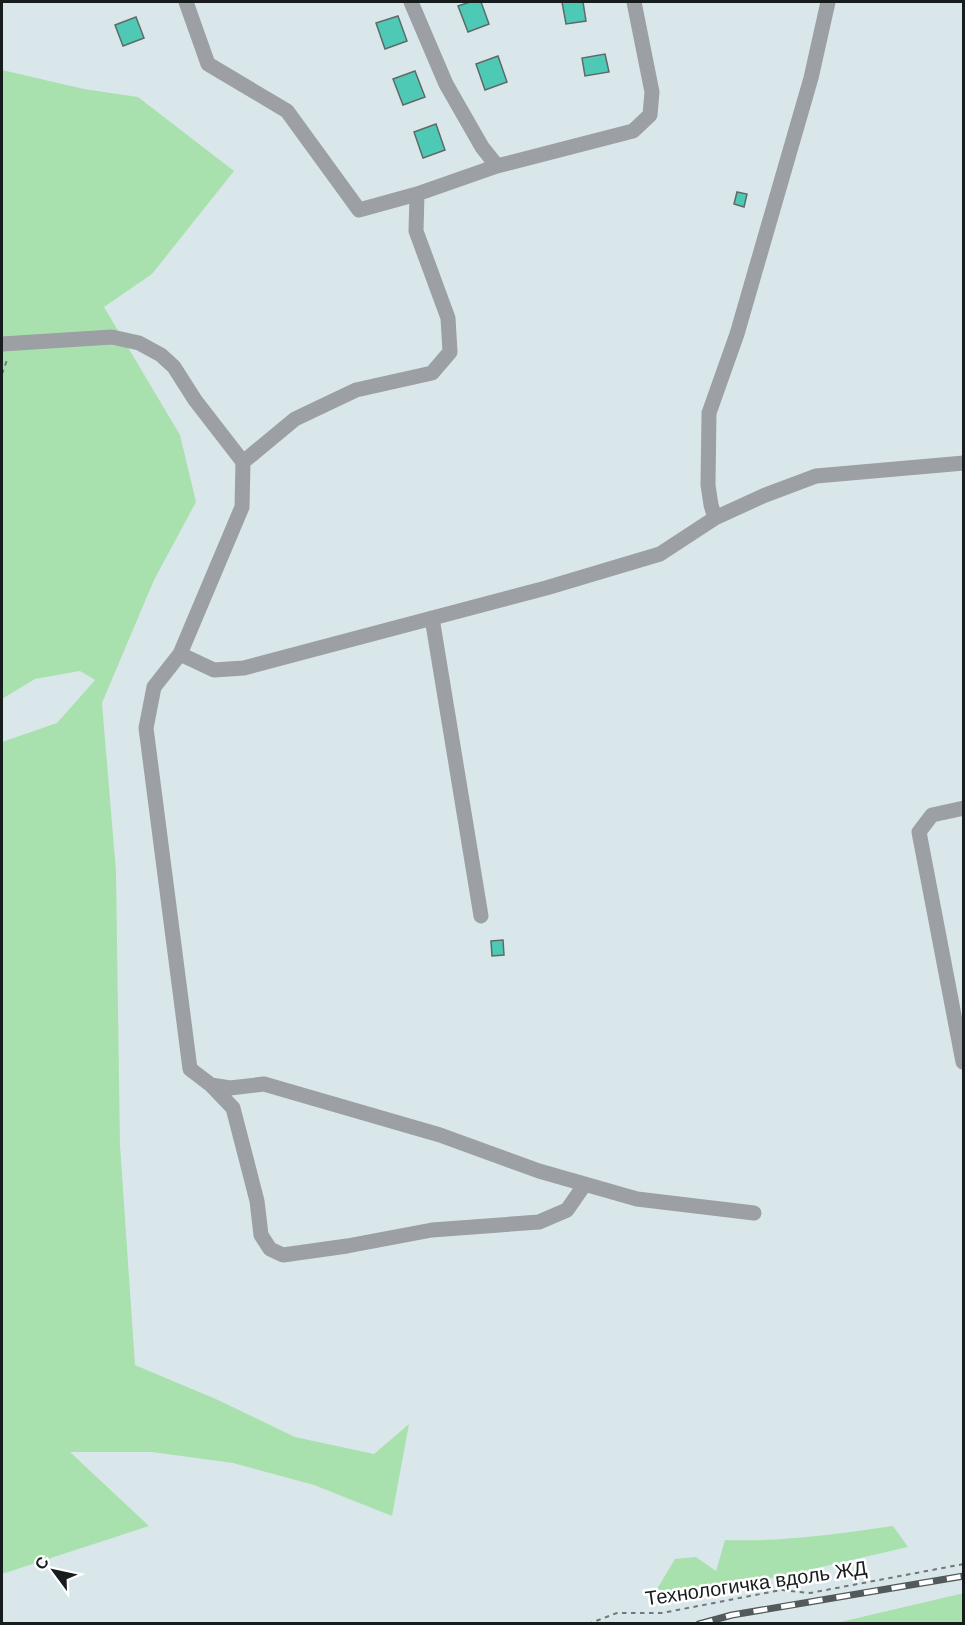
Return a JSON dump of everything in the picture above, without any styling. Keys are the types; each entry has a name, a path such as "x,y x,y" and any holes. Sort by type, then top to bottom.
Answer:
{"street":[{"path":"186,2 208,64 287,111 358,210 417,194 497,166 633,130 650,115 652,92 634,2"},
{"path":"411,2 446,84 482,147 497,166"},
{"path":"714,518 708,485 709,413 736,334 811,78 828,2"},
{"path":"243,462 295,419 356,390 432,374 450,352 448,318 416,231 417,194"},
{"path":"2,344 112,338 139,344 160,355 174,367 195,400 243,462 242,507 180,654 154,687 146,728 190,1069 211,1085 233,1108 257,1202 261,1235 270,1249 283,1255 348,1246 432,1230 539,1222 567,1210 585,1184"},
{"path":"180,654 214,669 244,668 546,588 660,554 714,518 762,496 816,476 963,463"},
{"path":"432,618 480,916"},
{"path":"963,808 932,816 919,832 963,1062"},
{"path":"211,1085 230,1088 264,1084 440,1135 539,1171 637,1199 754,1214"}],"path":[{"name":"Технологичка вдоль ЖД","path":"588,1623 617,1613 662,1613 781,1590 810,1593 963,1564"}],"green space":[{"path":"2,70 84,89 138,97 234,171 152,274 104,307 180,435 196,502 154,580 102,703 116,871 120,1145 135,1365 218,1400 295,1437 374,1454 409,1424 392,1516 314,1485 233,1463 152,1452 70,1452 149,1526 2,1574 2,742 57,723 95,680 80,671 35,679 2,699"},
{"path":"893,1526 908,1547 683,1596 657,1589 675,1559 696,1557 716,1571 725,1540 788,1539"},
{"path":"963,1594 963,1623 836,1623"}],"building":[{"path":"470,2 481,2 489,24 468,32 458,6"},
{"path":"562,2 583,2 586,21 566,24"},
{"path":"398,16 407,41 385,49 376,23"},
{"path":"136,17 144,38 123,46 115,25"},
{"path":"605,54 609,72 585,76 582,58"},
{"path":"498,56 507,82 485,90 476,64"},
{"path":"415,71 425,97 403,105 393,79"},
{"path":"436,124 445,150 423,158 414,132"},
{"path":"737,192 747,194 744,207 734,204"},
{"path":"503,940 504,955 492,956 491,941"}],"railway":[{"path":"699,1624 732,1615 964,1576"}]}
